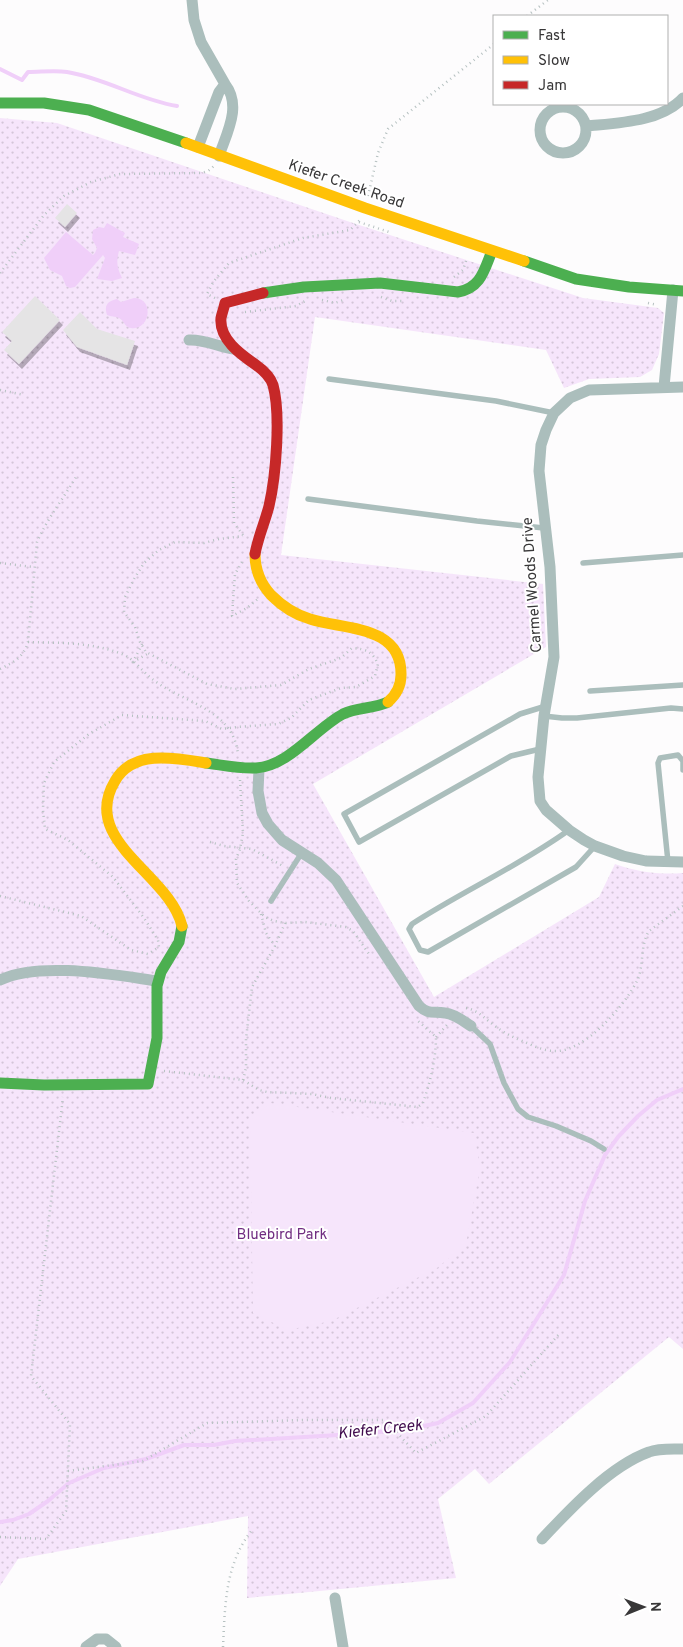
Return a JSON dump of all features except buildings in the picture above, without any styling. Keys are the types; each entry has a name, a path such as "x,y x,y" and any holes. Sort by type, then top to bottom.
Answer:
{"street":[{"path":"192,0 194,20 201,42 225,84 232,92 234,112 219,156"},
{"path":"198,147 219,92 225,84"},
{"path":"587,126 647,118 663,111 683,98"},
{"name":"Kiefer Creek Road","path":"0,103 44,103 88,110 150,130 365,208 576,279 628,287 678,290"},
{"path":"558,107 574,108 584,119 587,126 584,142 579,148 564,154 550,149 544,143 541,136 541,121 551,109 558,107"},
{"path":"234,349 221,321 225,303 260,293 304,287 380,284 458,292 469,290 480,279 492,251"},
{"path":"664,387 678,290"},
{"path":"0,1083 64,1085 148,1084 157,1035 156,1006 158,980 177,948 183,931 181,917 172,903 116,839 109,824 106,810 108,795 114,780 124,768 141,760 183,760 259,769 280,760 345,713 386,704 399,689 402,675 401,663 398,652 389,640 370,632 310,619 291,612 267,590 255,567 255,547 271,500 276,418 272,381 259,366 234,349 218,347 199,340 189,340"},
{"name":"Carmel Woods Drive","path":"683,387 589,390 570,398 554,413 546,430 541,445 539,471 544,528 550,567 554,657 545,711 538,777 540,801 546,810 569,830 595,846 646,861 683,862"},
{"path":"259,769 258,790 262,813 268,824 282,840 301,854 318,863 336,880 419,1006 426,1012 453,1015 471,1026"},
{"path":"0,980 16,973 51,971 97,973 158,980"},
{"path":"542,1539 562,1518 624,1464 650,1451 683,1449"},
{"path":"335,1598 343,1647"},
{"path":"86,1647 97,1639 106,1639 116,1647"}],"lane":[{"path":"329,379 496,402 554,413"},
{"path":"308,499 544,528"},
{"path":"583,563 683,555"},
{"path":"590,691 683,685"},
{"path":"540,749 511,756 359,842 344,814 520,714 545,711 562,718 577,718 671,708 683,709"},
{"path":"668,862 658,763 660,758 678,755 682,761 683,770"},
{"path":"569,830 546,847 441,905 412,924 409,930 420,950 428,952 576,867 595,846"},
{"path":"272,901 301,854"},
{"path":"471,1026 490,1044 504,1083 518,1109 528,1117 556,1126 591,1141 604,1149"}],"path":[{"path":"528,15 548,0"},
{"path":"225,303 207,294 214,280 229,263 303,238 350,230 359,222 365,208 378,153 388,129 493,45"},
{"path":"0,274 44,216 64,196 91,182 120,174 208,171 213,168 219,156"},
{"path":"0,390 24,395"},
{"path":"0,669 21,657 28,642 35,550 43,529 76,476"},
{"path":"233,477 234,523 243,536 242,542"},
{"path":"0,896 81,916 132,950 148,954 159,947 158,940 113,876 68,840 44,829 44,783 54,762 89,734 122,716 205,721 222,729 230,729 237,726 278,724 291,718 308,700 341,688 356,687 375,676 378,664 374,655 365,648 352,648 341,658 309,669 281,685 235,689 207,684 146,652 135,627 124,612 125,597 144,563 159,550 175,542 204,543 243,536"},
{"path":"243,560 235,574 232,616 258,600 267,590"},
{"path":"0,563 33,567"},
{"path":"28,642 96,646 124,654 151,678 175,694 210,710 230,729 238,748 243,833 236,860 237,883 249,901 265,917 285,923 306,922 346,927 353,931 370,955"},
{"path":"133,662 142,644"},
{"path":"133,662 150,653"},
{"path":"210,842 240,849 252,849 290,870"},
{"path":"151,1069 243,1080 259,1090 267,1092 312,1094 331,1098 418,1107 424,1104 431,1078 436,1037 460,1009 472,1009 508,1035 526,1043 554,1052 573,1048 601,1028 632,989 641,968 641,955 649,931 683,906"},
{"path":"260,912 266,933 275,946"},
{"path":"243,1080 246,1068 246,1039 252,987 275,946 285,923"},
{"path":"414,1015 436,1037"},
{"path":"0,1537 46,1539 66,1511 70,1424 31,1376 64,1085"},
{"path":"68,1471 144,1461 207,1423 385,1420 416,1453 486,1416 560,1333"},
{"path":"223,1647 225,1606 230,1574 241,1544 252,1530"}],"green space":[{"name":"Bluebird Park","path":"0,118 57,123 583,298 658,308 664,313 659,354 652,370 640,377 589,379 564,388 546,350 315,317 281,555 543,584 546,647 313,784 434,997 599,897 615,864 649,872 683,873 683,1349 669,1337 489,1484 475,1469 438,1499 456,1578 247,1598 248,1516 18,1559 0,1586"},
{"path":"270,1103 474,1133 480,1168 466,1244 437,1268 331,1321 288,1330 253,1313 250,1121"}],"shaded area":[{"path":"107,223 125,233 123,237 139,244 135,255 119,251 117,265 122,278 112,281 97,279 105,258 103,255 75,287 70,288 66,286 62,276 50,270 44,258 66,232 93,255 97,248 92,239 93,230 99,227 104,228"},
{"path":"134,298 141,299 147,308 148,314 142,325 137,328 131,328 119,318 107,315 106,307 111,301 117,299 121,302"}],"waterway":[{"path":"0,69 22,80 28,72 67,72 95,79 149,99 177,106"},
{"name":"Kiefer Creek","path":"0,1522 13,1520 29,1514 69,1483 104,1468 146,1459 184,1445 214,1445 235,1441 372,1433 424,1426 438,1423 473,1403 510,1362 564,1275 585,1201 605,1155 618,1137 638,1116 657,1100 683,1089"}],"traffic: fast":[{"path":"0,103 44,103 89,110 186,143"},
{"path":"263,293 304,287 380,283 458,292 472,287 477,282 484,271 492,251"},
{"path":"524,261 576,279 629,287 683,291"},
{"path":"206,763 243,768 268,766 291,754 343,714 388,702"},
{"path":"0,1083 44,1085 148,1084 157,1038 157,986 161,972 179,942 182,926"}],"traffic: slow":[{"path":"186,143 365,208 524,261"},
{"path":"255,554 257,571 261,581 271,595 284,606 310,619 369,632 382,638 392,647 399,659 401,679 398,690 388,702"},
{"path":"182,926 174,907 117,840 109,822 107,802 115,781 123,771 133,764 156,758 182,759 206,763"}],"traffic: jam":[{"path":"255,554 269,506 274,479 277,445 275,397 273,385 268,376 237,351 227,339 223,333 221,318 225,303 263,293"}]}
